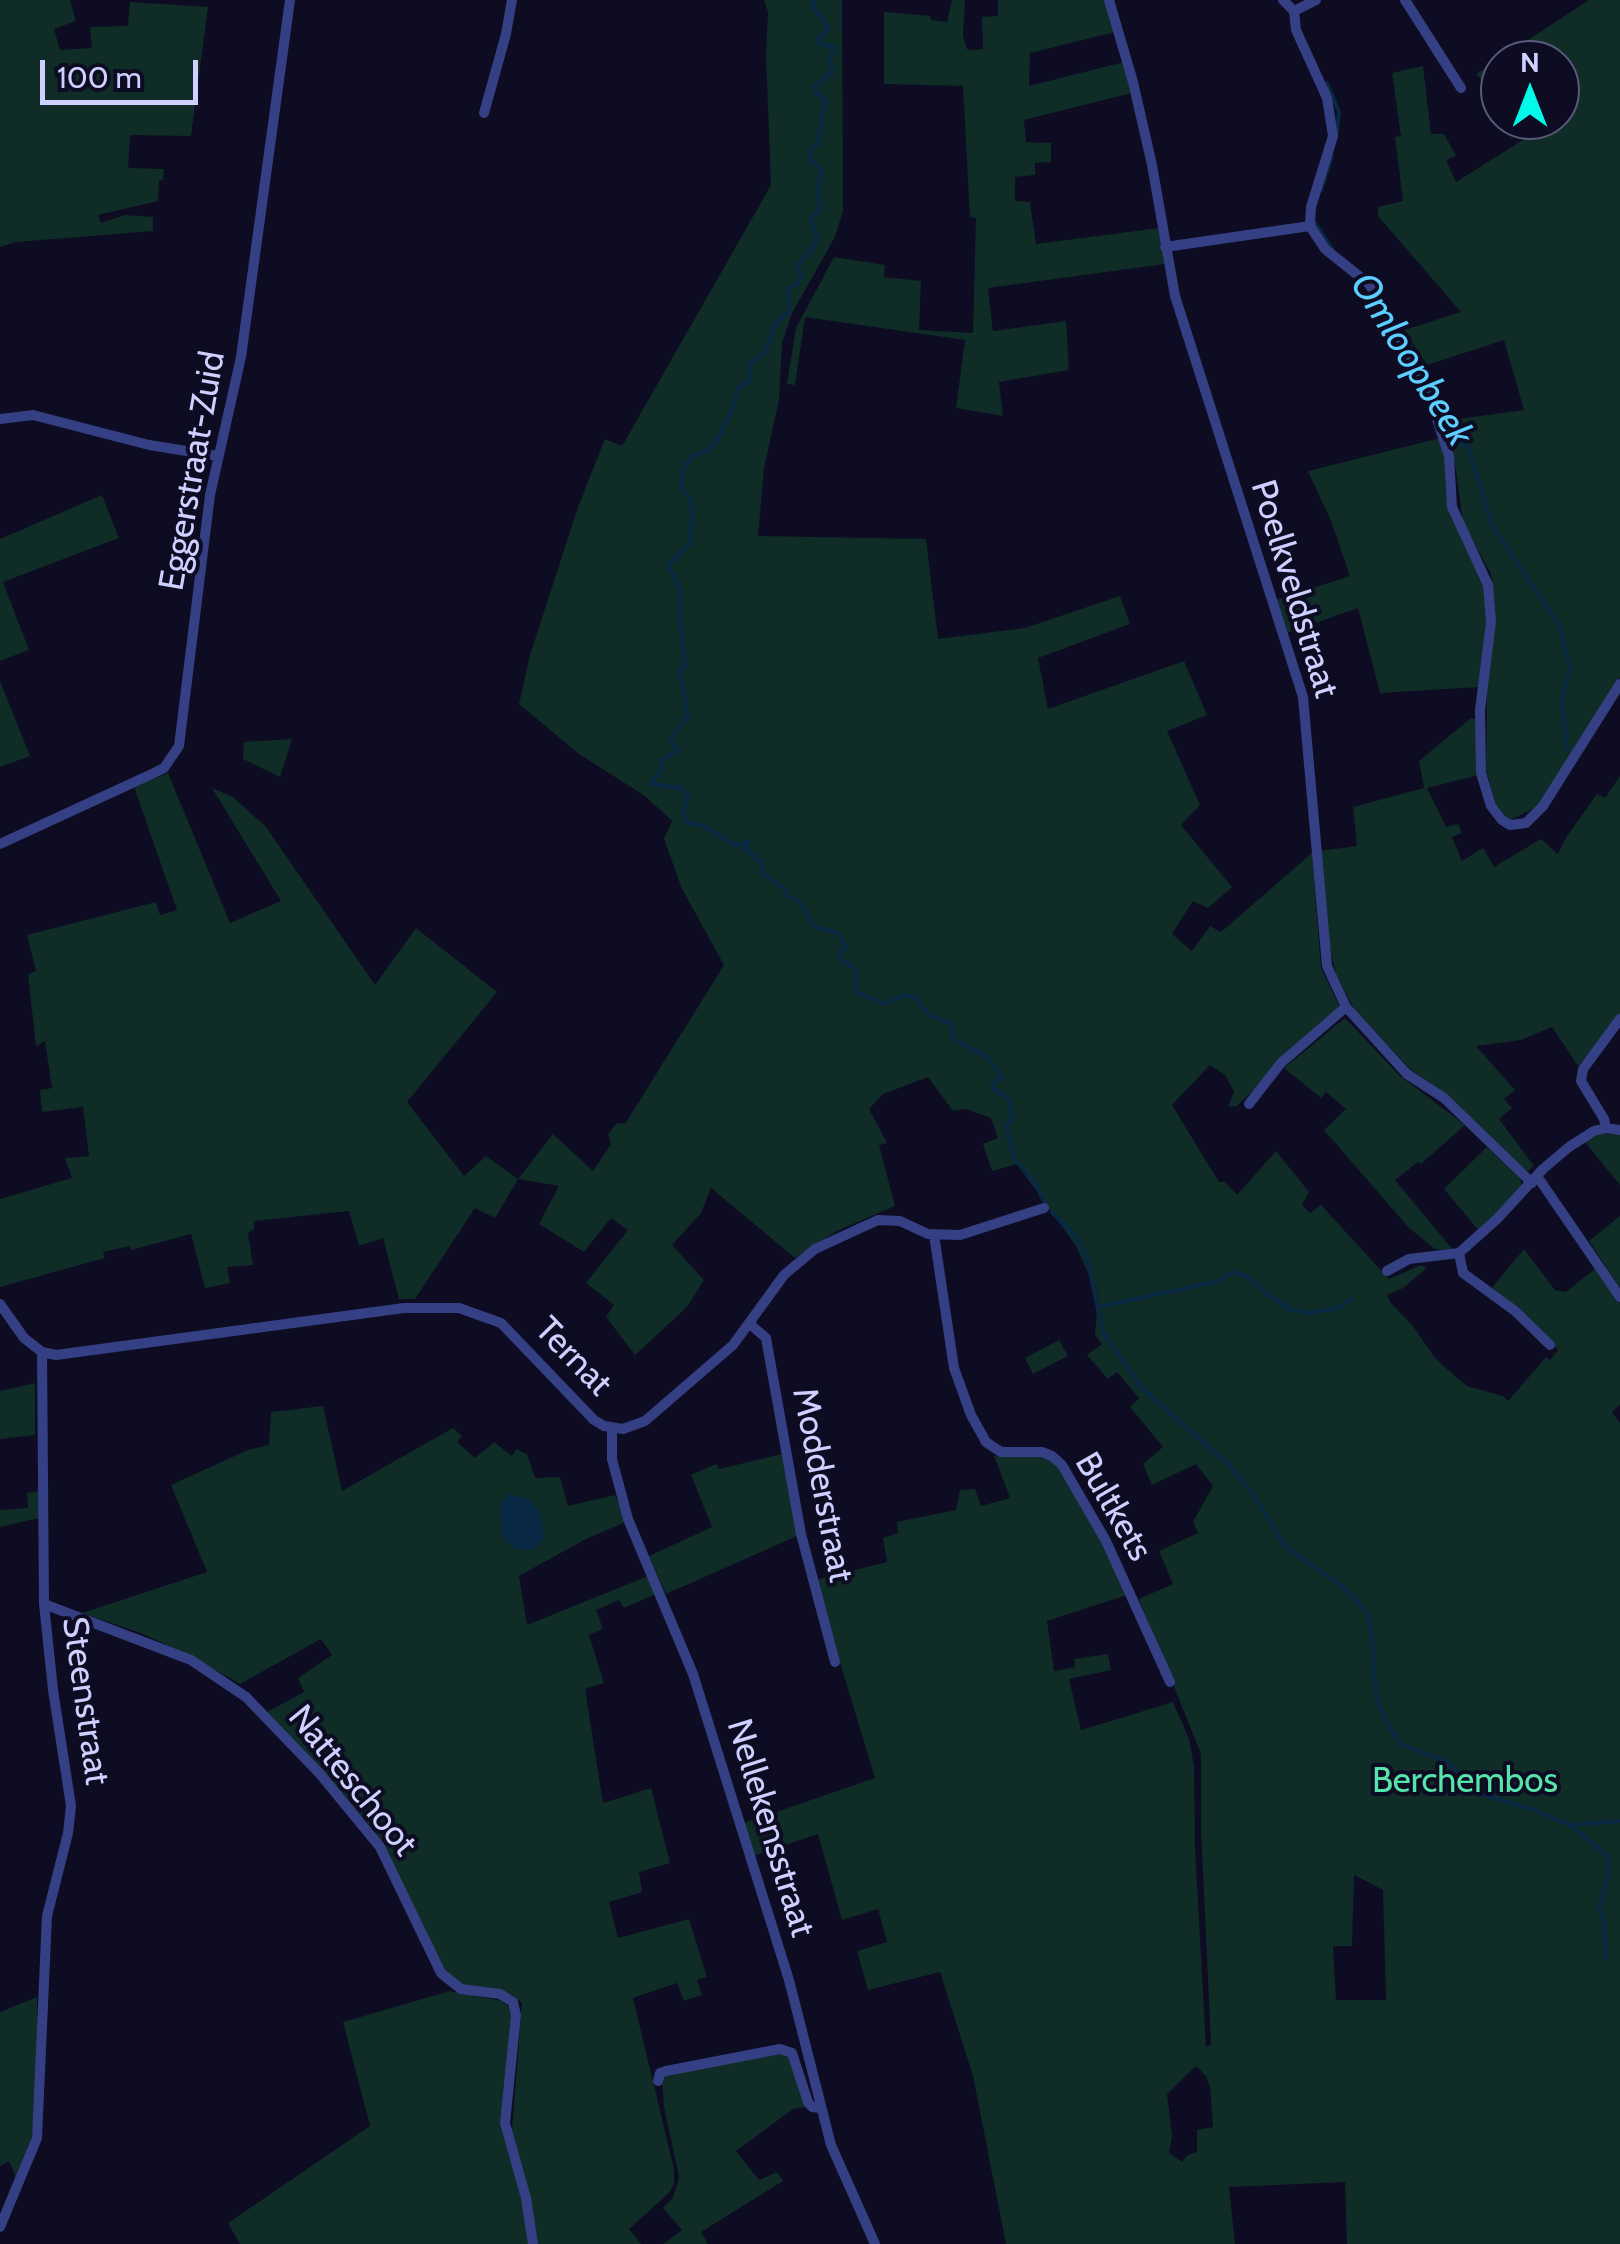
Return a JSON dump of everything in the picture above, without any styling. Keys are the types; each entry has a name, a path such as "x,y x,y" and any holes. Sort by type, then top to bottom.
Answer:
{"street":[{"name":"Eggerstraat-Zuid","path":"0,844 164,768 179,746 218,456 243,343 290,0"},
{"path":"484,113 512,0"},
{"name":"Poelkveldstraat","path":"1110,0 1137,98 1175,296 1303,697 1327,966 1346,1008 1408,1074 1444,1098 1534,1180"},
{"path":"1284,0 1294,11 1296,30 1327,98 1333,136 1311,207 1310,226 1325,249 1370,284 1424,380 1445,440 1452,507 1488,584 1491,622 1480,710 1482,774 1491,806 1502,820 1513,825 1526,823 1543,806 1620,684"},
{"path":"1294,11 1316,0"},
{"path":"1405,0 1461,88"},
{"path":"1165,247 1310,226"},
{"path":"0,419 33,415 150,446 218,456"},
{"path":"1249,1104 1280,1063 1346,1008"},
{"path":"1606,1128 1581,1081 1583,1069 1620,1019"},
{"path":"1387,1271 1409,1259 1459,1253 1586,1135 1606,1128 1620,1130"},
{"path":"1534,1180 1620,1298"},
{"name":"Ternat","path":"42,1352 56,1356 404,1308 459,1308 502,1323 594,1420 623,1429 646,1421 734,1345 784,1275 816,1249 878,1220 900,1221 934,1235 960,1235 1044,1208"},
{"name":"Bultkets","path":"934,1235 954,1368 971,1414 986,1442 1001,1452 1042,1452 1062,1466 1106,1542 1170,1682"},
{"path":"1459,1253 1464,1273 1550,1344"},
{"path":"0,1304 24,1338 42,1352"},
{"name":"Modderstraat","path":"751,1325 766,1338 801,1534 834,1662"},
{"name":"Steenstraat","path":"0,2227 37,2138 47,1916 71,1806 52,1690 44,1604 42,1352"},
{"name":"Nellekensstraat","path":"612,1428 612,1459 628,1519 704,1708 789,1980 830,2146 875,2244"},
{"name":"Natteschoot","path":"44,1604 191,1660 246,1698 320,1774 380,1846 440,1973 461,1989 500,1994 513,2002 516,2015 505,2123 526,2198 533,2244"},
{"path":"658,2081 658,2076 666,2071 780,2049 792,2053 808,2102 820,2108"}],"green space":[{"path":"0,0 70,0 76,21 54,29 60,50 92,48 90,27 128,26 130,2 208,7 191,136 130,135 128,168 164,169 158,201 98,215 101,223 124,215 153,217 153,231 16,242 0,247"},
{"name":"Berchembos","path":"764,0 842,0 843,211 835,237 792,313 782,343 779,400 764,468 758,536 926,539 938,639 1025,628 1120,596 1130,624 1038,658 1048,709 1184,661 1207,715 1167,731 1200,805 1181,825 1232,887 1208,908 1193,901 1172,934 1192,951 1210,926 1221,932 1312,853 1321,968 1340,1008 1237,1106 1228,1107 1234,1092 1226,1076 1210,1065 1172,1105 1219,1182 1225,1182 1237,1195 1276,1151 1309,1192 1302,1205 1310,1213 1321,1205 1389,1279 1421,1265 1427,1268 1403,1288 1387,1295 1390,1302 1435,1358 1456,1377 1467,1386 1508,1401 1546,1357 1550,1360 1558,1350 1490,1290 1524,1249 1555,1290 1566,1292 1596,1268 1620,1303 1620,1405 1612,1412 1620,1423 1620,2244 1347,2244 1345,2182 1229,2187 1235,2244 1006,2244 973,2076 940,1972 868,1990 857,1951 887,1942 878,1909 842,1920 818,1834 753,1856 744,1823 875,1778 815,1580 887,1562 883,1538 898,1533 897,1522 956,1510 960,1490 975,1489 981,1506 1010,1498 994,1456 1041,1456 1057,1466 1101,1539 1127,1595 1047,1621 1054,1671 1075,1667 1074,1659 1108,1654 1111,1670 1069,1679 1081,1730 1173,1702 1189,1739 1194,1766 1206,2047 1211,2044 1201,1754 1139,1599 1173,1584 1159,1551 1198,1533 1193,1522 1213,1486 1196,1464 1152,1485 1143,1464 1163,1447 1130,1407 1139,1398 1117,1372 1108,1379 1087,1355 1102,1344 1095,1335 1098,1296 1076,1246 1017,1164 992,1171 983,1144 998,1138 991,1118 966,1109 953,1111 928,1077 883,1094 869,1109 887,1143 879,1145 895,1206 837,1231 795,1258 711,1188 701,1213 672,1245 704,1280 687,1307 635,1355 606,1317 614,1305 586,1283 628,1230 611,1218 584,1252 539,1224 559,1186 518,1179 553,1134 593,1171 611,1144 608,1134 617,1123 625,1124 724,965 682,889 664,839 672,821 645,796 579,754 519,704 530,655 578,507 605,439 622,446 771,185 768,12","holes":["1354,1875 1383,1890 1386,2000 1336,2000 1333,1946 1352,1946","1196,2066 1210,2087 1213,2127 1197,2130 1197,2152 1182,2162 1169,2153 1172,2136 1167,2094"]},
{"path":"952,0 965,0 963,36 971,50 983,49 982,17 998,16 998,0 1105,0 1115,32 1030,53 1029,86 1124,62 1132,93 1024,120 1026,142 1051,143 1051,162 1035,163 1035,175 1015,177 1015,201 1030,202 1036,244 1159,228 1165,264 988,288 993,331 1066,321 1069,370 999,382 1003,416 956,408 965,340 805,317 795,385 787,384 796,328 834,257 885,265 884,277 921,281 919,330 973,333 976,218 970,217 963,86 884,84 884,12 930,16 931,20 947,22"},
{"path":"1589,0 1620,0 1620,677 1537,807 1510,820 1496,805 1486,770 1487,683 1495,619 1491,574 1463,522 1444,421 1524,410 1504,340 1427,365 1404,330 1461,312 1378,216 1378,207 1403,201 1395,137 1401,136 1392,73 1423,66 1431,134 1444,134 1456,156 1446,160 1456,182 1523,140 1580,140 1580,40 1528,40"},
{"path":"1440,438 1447,463 1448,504 1483,580 1488,619 1480,687 1380,693 1358,608 1287,633 1276,600 1350,576 1308,471"},
{"path":"102,495 119,538 3,582 29,650 0,661 0,539"},
{"path":"0,681 30,756 0,767"},
{"path":"1471,718 1478,719 1479,775 1427,788 1446,827 1458,824 1462,833 1452,837 1462,861 1483,848 1494,867 1541,839 1558,854 1597,794 1605,798 1620,776 1620,1014 1578,1066 1552,1027 1521,1040 1476,1046 1515,1090 1504,1099 1512,1108 1499,1119 1534,1166 1528,1171 1520,1168 1450,1097 1410,1069 1354,1009 1336,974 1329,945 1319,851 1357,846 1353,807 1424,788 1419,761"},
{"path":"292,739 280,777 243,759 244,742"},
{"path":"168,773 230,923 281,901 212,788 233,797 266,827 375,985 416,928 497,992 407,1102 464,1176 486,1156 518,1179 495,1218 475,1208 415,1299 399,1299 383,1238 359,1246 349,1211 254,1221 254,1229 248,1233 253,1265 227,1267 230,1283 205,1288 191,1234 131,1250 130,1246 103,1252 105,1258 0,1287 0,1199 72,1178 65,1158 89,1156 83,1107 42,1112 40,1090 52,1088 45,1041 36,1046 28,974 36,971 27,935 156,902 160,915 177,910 134,787"},
{"path":"1345,1018 1399,1075 1465,1125 1421,1164 1418,1162 1395,1180 1453,1250 1435,1249 1409,1228 1324,1130 1346,1109 1326,1092 1321,1098 1284,1068"},
{"path":"1602,1133 1620,1135 1620,1185 1585,1142"},
{"path":"1487,1147 1520,1178 1523,1189 1480,1232 1444,1189"},
{"path":"1620,1216 1620,1288 1589,1241"},
{"path":"1059,1340 1068,1356 1033,1374 1025,1358"},
{"path":"35,1383 35,1435 0,1439 0,1391"},
{"path":"323,1406 342,1491 453,1428 462,1436 457,1442 475,1458 494,1442 512,1456 516,1449 527,1454 535,1478 560,1477 568,1506 615,1495 626,1522 519,1576 527,1625 648,1576 656,1594 624,1608 619,1600 596,1610 603,1629 589,1635 604,1683 585,1689 603,1803 651,1788 670,1863 639,1872 642,1892 609,1902 618,1938 689,1919 707,1977 697,1980 702,1995 684,2001 677,1983 633,1998 674,2169 674,2184 669,2193 629,2229 641,2244 537,2244 512,2130 522,2003 513,1996 465,1988 445,1973 369,1825 267,1712 304,1692 298,1678 332,1655 321,1639 240,1684 143,1634 82,1613 207,1572 171,1485 248,1450 269,1445 271,1412"},
{"path":"782,1454 797,1536 666,1594 649,1556 712,1527 691,1475 716,1464 719,1469"},
{"path":"39,1491 39,1518 0,1527 0,1510 28,1508 27,1493"},
{"path":"450,1991 502,2001 511,2009 504,2099 531,2244 240,2244 228,2223 370,2126 343,2022"},
{"path":"37,1997 32,2136 16,2178 9,2161 0,2166 0,2012"},
{"path":"781,2054 791,2059 806,2107 793,2109 736,2151 759,2180 777,2172 783,2181 701,2232 708,2244 663,2244 682,2230 663,2208 673,2198 679,2177 662,2078 667,2072"}],"water":[{"path":"509,1494 529,1499 540,1512 544,1538 534,1550 515,1549 505,1541 500,1503"}],"waterway":[{"path":"815,0 812,5 829,28 817,40 834,47 829,61 833,71 815,86 817,94 825,100 818,143 809,152 810,160 822,170 817,194 821,209 810,220 817,234 815,245 798,265 801,276 796,285 788,288 789,311 775,324 765,353 749,364 749,382 738,388 718,438 709,450 693,456 683,469 681,486 691,501 690,543 668,565 681,592 685,666 680,671 688,715 670,740 678,751 661,760 663,767 650,784 681,788 688,796 683,814 688,823 701,825 737,846 748,841 744,850 762,861 762,873 785,889 786,896 799,901 814,927 838,933 846,948 840,951 840,959 856,970 856,992 884,1004 906,995 915,997 929,1015 951,1024 953,1039 987,1057 1003,1078 994,1082 992,1088 1007,1097 1010,1104 1012,1121 1006,1125 1015,1160 1034,1181 1046,1205"},
{"name":"Omloopbeek","path":"1327,83 1339,112 1337,132"},
{"name":"Omloopbeek","path":"1321,190 1332,156"},
{"name":"Omloopbeek","path":"1315,223 1332,249"},
{"name":"Omloopbeek","path":"1407,340 1456,439 1468,447 1492,525 1559,625 1570,668 1562,700 1567,750"},
{"path":"1052,1212 1078,1239 1088,1262 1103,1332 1142,1388 1229,1465 1252,1492 1285,1546 1343,1587 1368,1614 1376,1697 1401,1744 1448,1762 1473,1792 1570,1825 1608,1856 1608,1879 1599,1907 1606,1960"},
{"path":"1098,1307 1219,1281 1232,1272 1248,1277 1291,1310 1309,1313 1338,1308 1352,1299"},
{"path":"1570,1825 1620,1821"}]}
